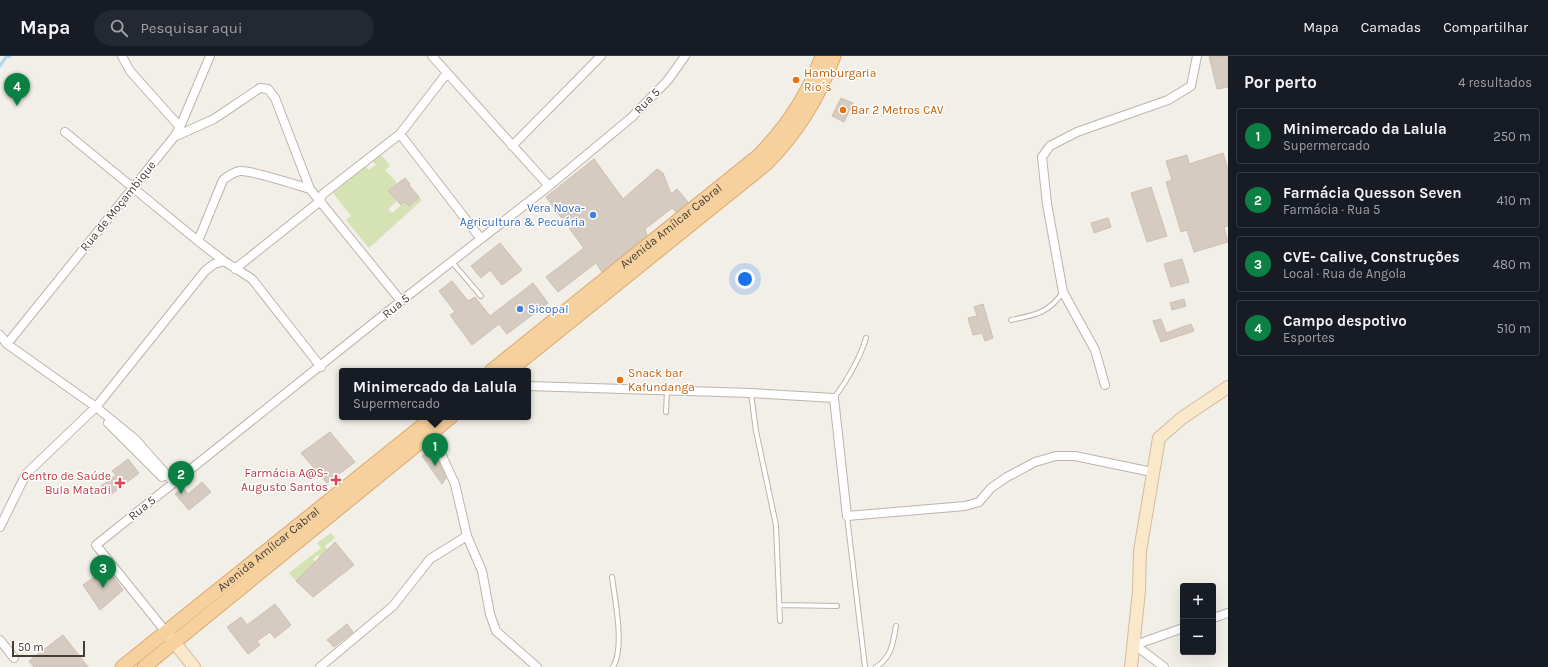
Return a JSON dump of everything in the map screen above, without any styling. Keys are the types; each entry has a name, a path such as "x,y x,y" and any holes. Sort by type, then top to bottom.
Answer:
{"main road":[{"name":"Avenida Amílcar Cabral","path":"494,368 758,156 776,138 800,105 810,87 822,56"},
{"name":"Avenida Amílcar Cabral","path":"513,368 766,164 781,149 805,118 822,87 834,56"},
{"name":"Avenida Amílcar Cabral","path":"122,667 429,420"},
{"name":"Avenida Amílcar Cabral","path":"144,667 446,420"}],"street":[{"path":"122,56 130,71 180,127"},
{"name":"Rua de Moçambique","path":"6,344 174,137 180,127 210,56"},
{"path":"512,146 601,56"},
{"name":"Rua 5","path":"96,542 482,239 632,117 668,80 685,56"},
{"path":"1104,385 1095,350 1063,292 1046,198 1042,157 1050,146 1077,132 1168,100 1191,86 1197,56"},
{"path":"434,57 548,186"},
{"path":"236,269 319,202 323,194 400,134 447,72"},
{"path":"174,137 214,119 260,88 265,87 275,98 310,189 319,202 402,301"},
{"path":"65,132 224,262 252,279 320,367"},
{"path":"400,134 482,239"},
{"path":"198,241 224,180 231,174 240,171 251,172 310,189"},
{"path":"0,527 26,474 96,407 205,271 214,264 224,262"},
{"path":"0,335 6,344 96,407 135,439 173,482"},
{"path":"531,386 751,392 834,398 848,516 965,506 978,502 991,488 1007,477 1035,462 1056,456 1075,456 1152,472"},
{"path":"1131,667 1135,645 1140,550 1152,472 1159,438 1182,418 1228,387"},
{"path":"102,416 166,482 96,542 194,667"},
{"path":"431,432 455,484 467,536 482,571 490,614 496,631 537,667"},
{"path":"320,667 393,606 430,559 467,536"},
{"path":"1216,617 1228,613"},
{"path":"1135,645 1180,629"},
{"path":"0,640 14,658"},
{"path":"1135,645 1164,667"}],"lane":[{"path":"452,262 481,296"},
{"path":"1011,320 1033,316 1045,311 1055,304 1063,292"},
{"path":"834,398 860,357 866,338"},
{"path":"666,412 667,390"},
{"path":"751,392 761,458 776,525 780,621"},
{"path":"848,516 865,667"},
{"path":"612,577 619,646 617,661 613,667"},
{"path":"780,605 837,606"},
{"path":"876,667 888,659 896,626"}],"green space":[{"path":"381,155 390,166 385,170 397,183 388,191 397,201 388,209 392,213 405,202 409,206 419,197 422,200 369,248 346,220 351,216 333,193 366,167 369,170 376,165 373,161"},
{"path":"331,533 335,538 325,546 329,552 321,559 318,555 313,559 319,567 296,581 289,573 321,548 317,543"}],"building":[{"path":"1209,56 1228,56 1228,87 1217,89"},
{"name":"Bar 2 Metros CAV","path":"841,98 853,103 844,122 832,116"},
{"path":"1223,153 1228,169 1228,226 1224,227 1228,242 1194,252 1187,230 1181,232 1166,182 1172,180 1166,161 1187,155 1189,164"},
{"name":"Vera Nova- Agricultura & Pecuária","path":"594,159 623,199 657,169 663,173 671,194 677,189 688,202 676,212 672,208 645,229 647,235 602,272 596,263 558,292 546,277 584,248 546,197"},
{"path":"405,178 419,197 409,206 405,202 401,205 388,191"},
{"path":"1151,187 1167,236 1147,242 1131,193"},
{"path":"1108,218 1111,227 1094,233 1091,223"},
{"path":"500,243 522,270 502,285 490,270 481,278 471,266"},
{"path":"1182,259 1189,282 1171,287 1164,264"},
{"path":"452,281 468,301 475,297 490,316 533,283 548,303 507,334 499,324 472,345 450,315 455,312 439,291"},
{"path":"1184,299 1186,306 1172,310 1170,303"},
{"path":"983,304 993,338 985,341 982,333 973,335 968,318 977,316 974,307"},
{"path":"1161,319 1166,333 1191,324 1194,331 1161,342 1153,321"},
{"path":"330,432 355,462 327,483 301,453"},
{"path":"433,449 446,478 442,484 422,456"},
{"path":"128,459 139,473 109,496 101,486 116,475 112,471"},
{"path":"202,482 211,492 189,510 175,494 183,488 188,494"},
{"path":"335,542 354,565 313,597 296,581"},
{"path":"107,568 123,590 100,610 83,585"},
{"path":"275,604 291,625 275,638 270,632 257,641 260,645 248,654 227,627 241,617 247,625"},
{"path":"347,624 353,632 334,647 327,640"},
{"path":"63,635 88,667 34,667 29,661"}],"waterway":[{"path":"0,66 6,57 10,56"}],"place":[{"name":"Hamburgaria Rio´s","path":"796,80"},
{"name":"Campo despotivo","path":"17,106"},
{"name":"Bar 2 Metros CAV","path":"843,110"},
{"name":"Vera Nova- Agricultura & Pecuária","path":"593,215"},
{"name":"Sicopal","path":"520,309"},
{"name":"Snack bar Kafundanga","path":"620,380"},
{"name":"Minimercado da Lalula","path":"435,466"},
{"name":"Farmácia A@S- Augusto Santos","path":"336,480"},
{"name":"Centro de Saúde Bula Matadi","path":"120,483"},
{"name":"Farmácia Quesson Seven","path":"181,494"},
{"name":"CVE- Calive, Construções","path":"103,588"}]}
